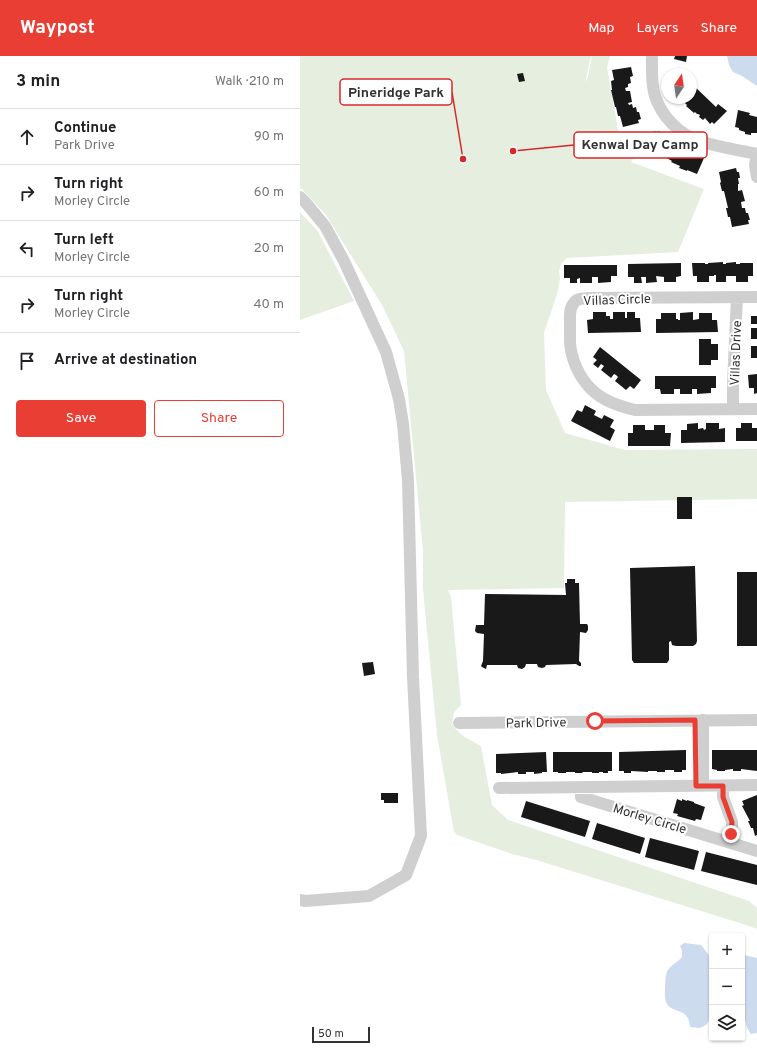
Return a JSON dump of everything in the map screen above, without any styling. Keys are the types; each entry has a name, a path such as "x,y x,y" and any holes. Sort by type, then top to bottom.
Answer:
{"street":[{"path":"652,56 652,78 655,95 661,109 669,120 679,130 700,141 757,154 755,165 757,177"},
{"path":"300,197 306,202 325,226 344,261 386,352 399,399 403,424 408,480 413,669 421,836 406,875 369,896 305,901 300,900"},
{"name":"Villas Circle","path":"757,296 588,298 577,299 572,304 570,312 570,342 576,366 583,379 592,390 613,404 635,410 757,409"},
{"name":"Villas Drive","path":"733,409 737,297"},
{"path":"699,720 700,786"},
{"name":"Park Drive","path":"459,723 757,720"},
{"name":"Morley Circle","path":"499,788 757,785"},
{"path":"723,786 723,797 732,822 732,832 729,842"},
{"name":"Morley Circle","path":"581,787 581,797 757,851"}],"shaded area":[{"path":"300,56 591,56 585,84 592,56 610,56 607,67 618,130 642,143 631,162 704,189 678,252 567,258 561,264 557,294 544,333 546,390 565,433 625,450 757,449 757,499 565,502 564,588 448,590 451,597 461,705 454,712 452,724 461,734 481,746 492,805 508,820 749,901 757,908 757,929 536,860 512,854 457,835 454,832 437,735 423,589 423,551 404,351 382,305 326,215 300,187"},
{"path":"300,212 317,230 354,301 300,320"}],"water":[{"path":"727,56 757,56 757,86 733,72 729,65"},
{"path":"684,943 701,945 709,956 709,1021 707,1024 700,1028 690,1027 687,1016 670,1007 665,1000 666,973 669,968 682,957 682,950 680,946"},
{"path":"745,955 757,958 757,1033 751,1034 746,1024"}],"building":[{"path":"675,56 687,56 686,62 674,59"},
{"path":"631,67 633,76 630,77 631,83 625,88 626,91 630,91 632,102 628,103 629,105 632,104 633,108 636,107 641,119 638,120 639,123 623,127 620,116 618,116 615,107 611,90 611,81 614,80 612,70"},
{"path":"523,73 525,81 519,82 517,74"},
{"path":"697,89 716,107 718,104 727,111 714,124 712,122 710,124 705,118 703,120 699,117 700,115 695,112 694,113 686,106 686,104 697,104"},
{"path":"738,110 750,113 749,115 757,117 757,133 751,133 751,135 745,134 745,132 735,127"},
{"path":"654,131 664,134 663,136 669,138 667,141 673,144 674,142 684,148 683,149 686,150 685,154 687,156 689,152 694,155 695,152 704,158 697,174 679,168 680,166 647,147"},
{"path":"736,168 737,172 739,172 740,178 738,178 738,191 742,190 745,201 741,202 742,208 745,208 750,220 748,220 749,224 732,227 730,217 728,217 726,208 728,208 724,191 722,191 720,183 719,172"},
{"path":"723,262 723,264 736,262 736,264 753,263 753,276 748,276 748,282 736,282 736,276 726,276 726,282 716,282 716,275 714,275 709,276 709,282 697,282 697,276 693,276 692,263 708,264"},
{"path":"681,263 681,276 676,277 676,282 664,282 664,277 656,276 657,282 646,283 646,277 641,277 642,283 634,283 634,277 628,277 628,264"},
{"path":"564,265 617,265 617,276 611,276 611,282 598,283 598,277 592,277 592,283 580,283 580,278 577,279 577,283 570,283 570,278 564,278"},
{"path":"593,312 606,312 606,316 610,316 610,319 613,319 613,312 625,312 625,318 627,318 627,312 635,312 635,318 640,318 641,332 588,333 587,320 593,319"},
{"path":"693,312 693,320 699,319 699,313 712,313 712,320 717,320 718,332 656,333 656,319 661,319 661,313 676,313 676,319 680,320 680,313"},
{"path":"751,316 757,316 757,324 751,324"},
{"path":"751,328 757,328 757,339 751,339"},
{"path":"699,339 711,339 711,344 718,344 718,360 711,360 711,365 699,365"},
{"path":"751,346 757,346 757,358 751,358"},
{"path":"600,347 641,380 634,389 630,386 626,390 615,381 618,377 616,375 614,374 611,378 601,370 604,366 601,364 598,368 593,364 597,360 593,357"},
{"path":"757,374 757,393 754,394 754,388 749,388 748,375"},
{"path":"655,376 716,376 716,388 711,388 711,393 697,394 697,389 692,389 692,394 680,394 680,389 674,389 674,394 661,394 660,389 655,389"},
{"path":"585,405 596,411 594,415 602,419 604,415 614,420 610,427 615,430 610,441 571,421 577,410 582,412"},
{"path":"698,423 698,429 703,428 704,430 706,429 706,423 719,423 719,429 725,428 725,442 681,443 681,430 687,430 687,424"},
{"path":"741,423 752,423 752,428 757,428 757,441 736,441 736,428 741,428"},
{"path":"633,425 645,425 645,430 654,430 654,425 665,425 665,433 671,433 670,446 628,446 628,433 633,433"},
{"path":"677,497 692,497 692,519 677,519"},
{"path":"695,566 696,644 693,646 676,646 672,645 671,641 669,642 669,660 667,663 634,663 632,660 630,568"},
{"path":"737,572 757,572 757,646 737,646"},
{"path":"567,579 575,579 575,583 579,583 580,624 587,624 588,626 586,633 580,632 579,661 581,666 576,664 546,665 542,668 538,667 537,664 526,664 522,669 518,668 517,665 487,665 486,669 482,667 484,634 477,633 475,631 476,625 484,625 485,594 566,595 565,583 567,583"},
{"path":"373,662 375,674 364,676 362,663"},
{"path":"686,750 686,770 682,770 682,772 665,770 665,772 631,771 631,773 624,773 624,771 619,771 619,752"},
{"path":"712,750 757,750 757,771 741,769 741,771 733,771 733,769 717,771 712,769"},
{"path":"546,752 547,772 534,774 534,772 526,772 526,774 518,774 518,772 501,774 496,773 496,754"},
{"path":"553,752 612,752 612,771 608,771 608,773 553,772"},
{"path":"381,793 398,793 398,803 384,803 384,800 381,800"},
{"path":"757,795 757,835 755,836 753,828 751,828 748,821 750,821 742,806 744,805 742,801"},
{"path":"677,799 694,802 705,807 701,820 696,819 695,821 677,816 678,814 673,813"},
{"path":"526,801 590,821 585,837 521,817"},
{"path":"597,823 645,838 640,854 592,839"},
{"path":"650,838 699,851 694,870 645,857"},
{"path":"706,852 757,865 757,885 701,871"}],"place":[{"name":"Kenwal Day Camp","path":"513,151"},
{"name":"Pineridge Park","path":"463,159"}],"route":[{"path":"595,721 695,720 696,786 723,786 723,797 732,822 731,834"}]}
